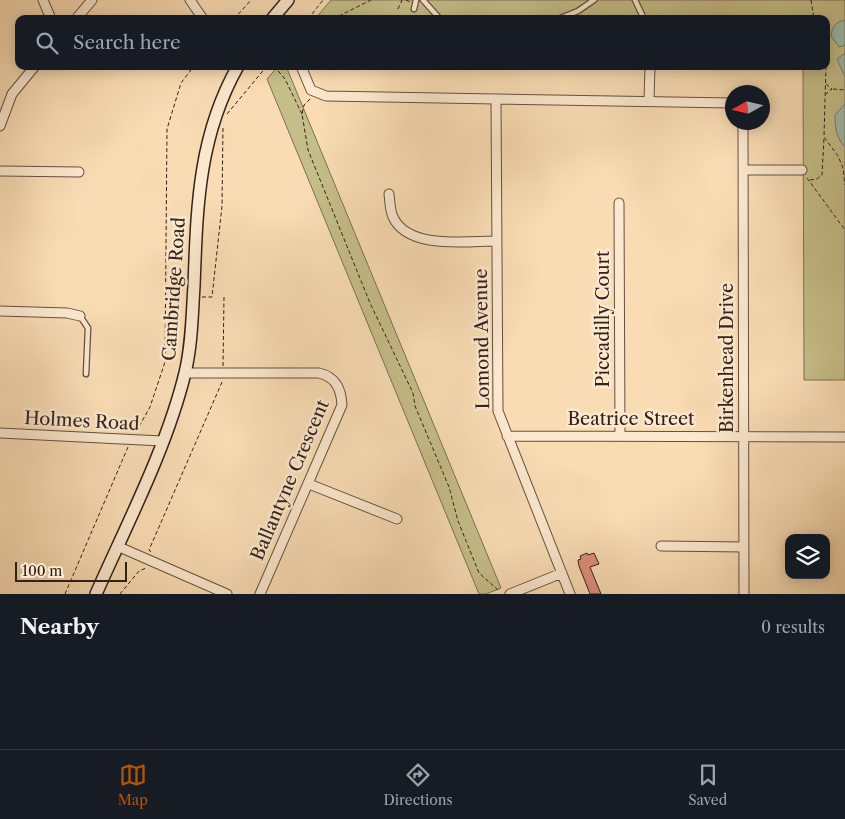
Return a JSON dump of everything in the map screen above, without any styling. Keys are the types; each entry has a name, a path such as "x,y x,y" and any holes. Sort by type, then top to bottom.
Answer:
{"main road":[{"path":"277,15 288,0"},
{"name":"Cambridge Road","path":"96,594 162,441 185,373 190,348 199,186 211,128 221,100 236,70"}],"street":[{"path":"43,0 49,15"},
{"path":"79,15 92,0"},
{"path":"190,0 200,15"},
{"path":"0,126 12,94 33,70"},
{"path":"302,70 311,90 326,96 725,103"},
{"path":"649,101 650,70"},
{"name":"Lomond Avenue","path":"496,99 496,397 498,412 570,594"},
{"name":"Birkenhead Drive","path":"743,130 744,594"},
{"path":"743,170 802,170"},
{"path":"0,171 80,172"},
{"path":"389,194 392,216 399,227 411,236 427,241 496,241"},
{"name":"Piccadilly Court","path":"619,203 620,435"},
{"path":"0,311 68,313 80,316"},
{"name":"Ballantyne Crescent","path":"185,373 320,373 329,375 336,382 342,393 342,405 260,594"},
{"name":"Holmes Road","path":"0,433 162,441"},
{"name":"Beatrice Street","path":"507,436 845,436"},
{"path":"309,484 397,519"},
{"path":"117,546 227,594"},
{"path":"661,546 744,547"},
{"path":"510,594 562,573"}],"lane":[{"path":"414,9 416,0"},
{"path":"423,0 436,15"},
{"path":"568,15 578,11 594,0"},
{"path":"635,0 642,15"},
{"path":"80,316 88,328 86,374"}],"path":[{"path":"238,15 251,0"},
{"path":"311,15 323,0"},
{"path":"341,15 370,0"},
{"path":"398,9 402,0"},
{"path":"811,0 813,15"},
{"path":"65,594 132,440 150,407 165,362 167,128 181,83 191,70"},
{"path":"226,116 264,70"},
{"path":"277,70 285,79 302,114 308,150 370,303 413,393 416,406 449,487 458,521 479,573 498,590"},
{"path":"808,179 817,178 822,174 826,70"},
{"path":"826,84 832,89 845,90"},
{"path":"825,94 832,89"},
{"path":"302,114 304,105 311,98"},
{"path":"193,298 212,297 221,215 224,136 222,122 211,128"},
{"path":"824,137 840,162 845,185"},
{"path":"840,162 845,162"},
{"path":"802,170 845,230"},
{"path":"223,366 224,297"},
{"path":"155,554 149,550 223,379"},
{"path":"120,594 139,571 149,567"}],"shaded area":[{"path":"331,0 845,0 845,380 804,380 803,70 830,70 830,15 318,15"},
{"path":"845,20 845,45 839,47 831,33 836,24"},
{"path":"845,53 845,77 837,59"},
{"path":"275,70 288,70 501,588 486,594 479,594 267,79"},
{"path":"845,104 845,147 837,132 835,115"}],"building":[{"path":"587,553 588,555 594,553 599,564 590,567 601,594 590,594 579,566 578,560 581,559 580,556"}]}
